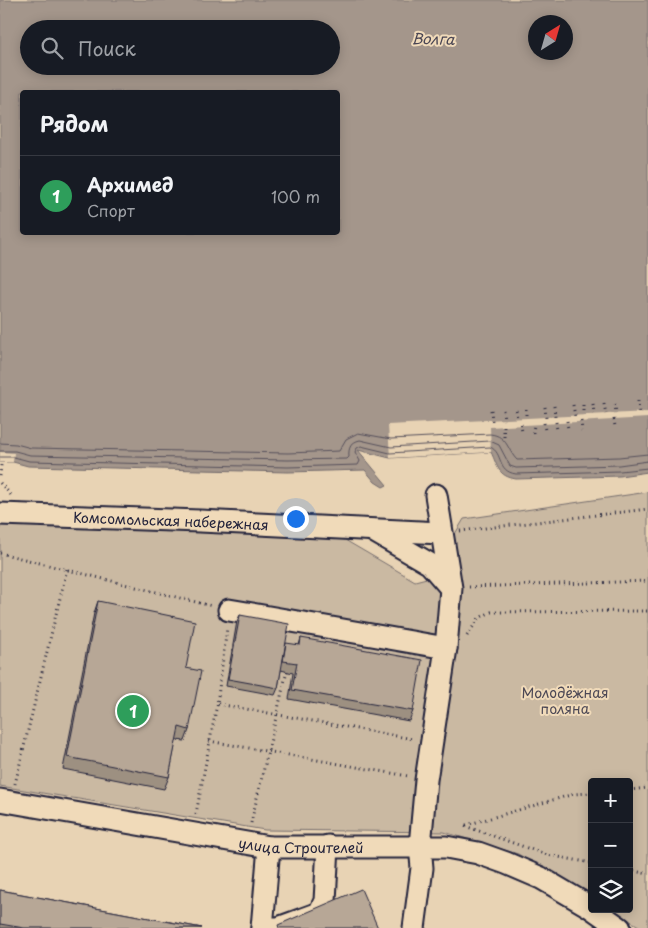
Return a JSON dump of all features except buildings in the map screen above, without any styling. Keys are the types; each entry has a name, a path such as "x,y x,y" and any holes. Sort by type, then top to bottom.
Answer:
{"street":[{"path":"414,928 422,868 420,846 426,780 446,648 450,588 436,495"},
{"name":"Комсомольская набережная","path":"0,514 200,521 441,533"},
{"path":"372,530 430,564 450,588"},
{"path":"230,610 446,648"},
{"name":"улица Строителей","path":"0,800 268,847 446,847 506,863 541,878 588,907"},
{"path":"268,847 262,928 278,928 319,913 325,901 328,846"},
{"name":"улица Строителей","path":"598,913 620,928"}],"path":[{"path":"638,401 640,412"},
{"path":"593,404 594,414"},
{"path":"604,404 606,414"},
{"path":"615,404 616,414"},
{"path":"573,405 575,416"},
{"path":"583,405 583,415"},
{"path":"554,406 555,417"},
{"path":"545,407 546,418"},
{"path":"526,409 526,419"},
{"path":"492,410 492,421"},
{"path":"503,410 504,420"},
{"path":"516,410 517,420"},
{"path":"614,419 615,427"},
{"path":"567,421 568,430"},
{"path":"581,421 582,431"},
{"path":"556,422 557,431"},
{"path":"544,423 545,431"},
{"path":"521,424 522,433"},
{"path":"534,424 534,433"},
{"path":"504,426 504,438"},
{"path":"0,476 1,465"},
{"path":"441,533 648,509"},
{"path":"0,553 230,610 218,704 209,741 196,814"},
{"path":"15,784 67,569"},
{"path":"450,588 648,582"},
{"path":"446,648 458,649 479,618 492,612 648,611"},
{"path":"251,823 287,671"},
{"path":"218,704 431,742"},
{"path":"209,741 426,780"},
{"path":"633,790 648,788"},
{"path":"588,793 574,794 465,826 547,855 588,862"},
{"path":"633,871 648,874"}],"green space":[{"name":"Молодёжная поляна","path":"648,492 648,928 642,928 618,913 633,913 633,778 588,778 588,896 518,854 444,832 265,830 0,786 0,519 333,533 415,581 453,571 450,542 464,519"}],"water":[{"name":"Волга","path":"0,0 648,0 648,472 620,476 516,479 505,476 502,473 491,452 390,458 358,450 387,485 383,487 375,482 365,470 288,472 28,466 13,462 0,462"}],"pier":[{"path":"648,412 648,418 490,427 491,452 390,458 388,425"},
{"path":"0,452 14,453 13,462 0,462"}],"place":[{"name":"Архимед","path":"133,711"}]}
